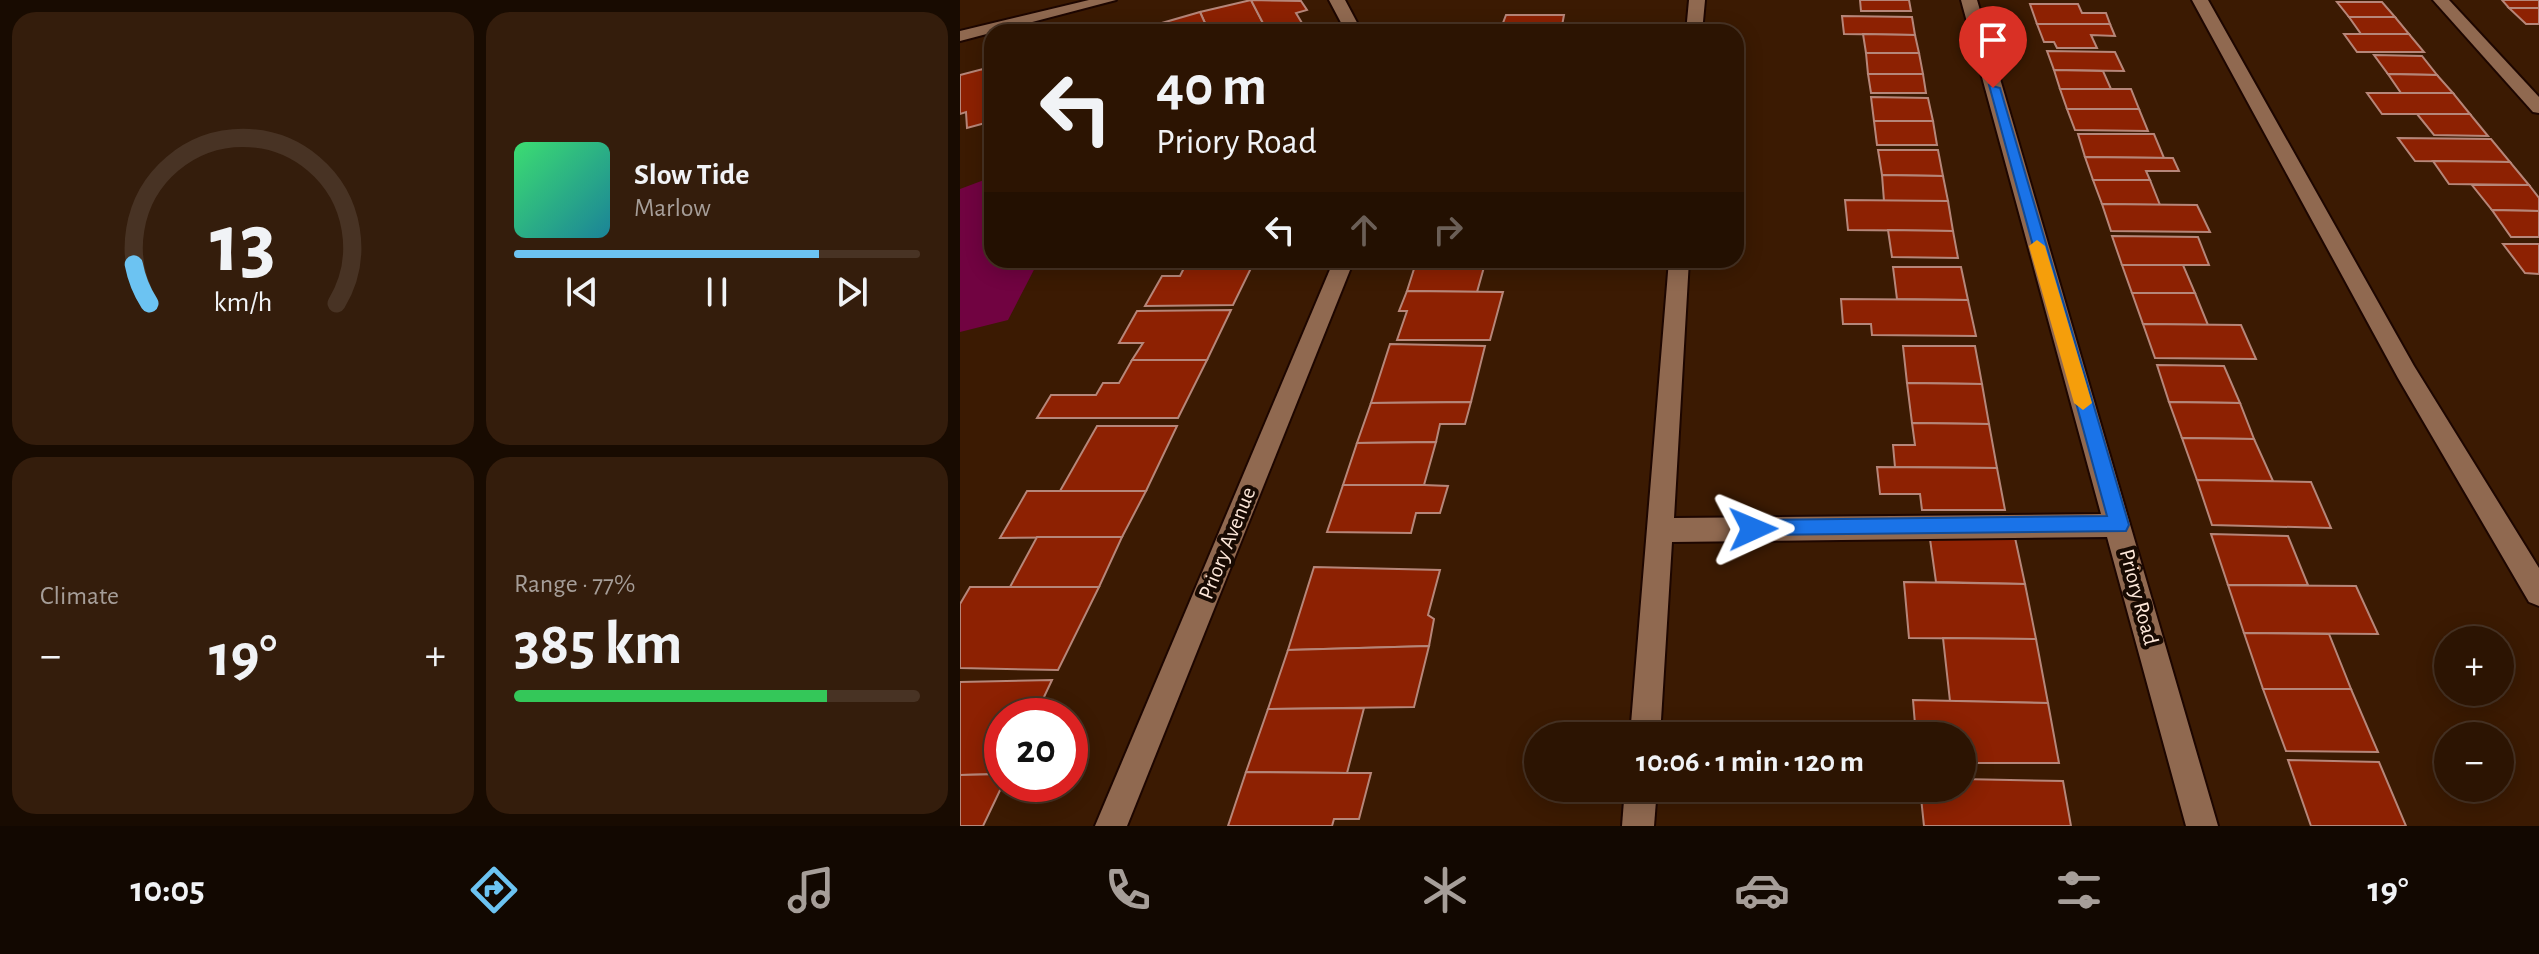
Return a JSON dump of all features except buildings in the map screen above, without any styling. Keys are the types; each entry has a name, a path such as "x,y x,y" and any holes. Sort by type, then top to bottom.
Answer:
{"street":[{"path":"1009,24 1108,0"},
{"path":"1337,0 1350,24"},
{"path":"1695,24 1697,0"},
{"name":"Priory Road","path":"1969,0 2202,826"},
{"path":"2200,0 2406,372 2539,593"},
{"path":"2441,0 2539,108"},
{"path":"960,36 984,30"},
{"name":"Priory Avenue","path":"1111,826 1341,268"},
{"path":"1646,722 1678,268"},
{"path":"1662,530 2119,525"},
{"path":"1638,826 1640,802"}],"shaded area":[{"path":"984,180 984,268 1035,268 1008,320 960,332 960,189"}],"slow traffic":[{"path":"2037,246 2083,403"}],"route":[{"path":"1753,529 2119,525 1993,88"}]}
